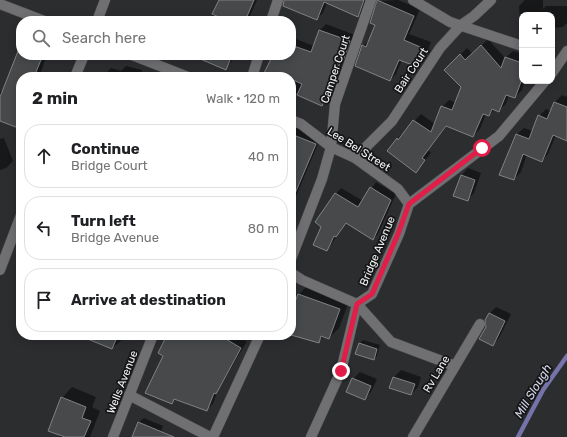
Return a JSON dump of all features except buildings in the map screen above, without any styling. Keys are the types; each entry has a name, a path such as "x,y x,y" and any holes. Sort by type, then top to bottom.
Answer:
{"street":[{"path":"99,16 105,0"},
{"path":"273,16 278,0"},
{"name":"Camper Court","path":"296,246 322,179 331,146 335,104 371,0"},
{"path":"413,0 450,22 519,45"},
{"name":"Bair Court","path":"355,158 392,121 440,48 461,25 474,16 491,0"},
{"path":"0,4 31,16"},
{"path":"556,60 567,51"},
{"path":"77,72 82,60"},
{"path":"145,60 175,72"},
{"path":"254,72 257,60"},
{"path":"409,204 499,136 543,84"},
{"name":"Lee Bel Street","path":"296,122 331,146 355,158 398,189 409,204"},
{"name":"Bridge Avenue","path":"357,304 372,294 398,234 409,204"},
{"path":"1,264 16,227"},
{"path":"296,276 357,304 391,342 455,366"},
{"path":"311,437 341,371 357,304"},
{"name":"Rv Lane","path":"413,437 480,324"},
{"name":"Wells Avenue","path":"113,437 151,340"},
{"path":"129,395 212,437 258,340"}],"waterway":[{"name":"Mill Slough","path":"518,437 543,390 567,356"}],"route":[{"path":"341,371 357,304 372,294 398,234 409,204 482,148"}]}
